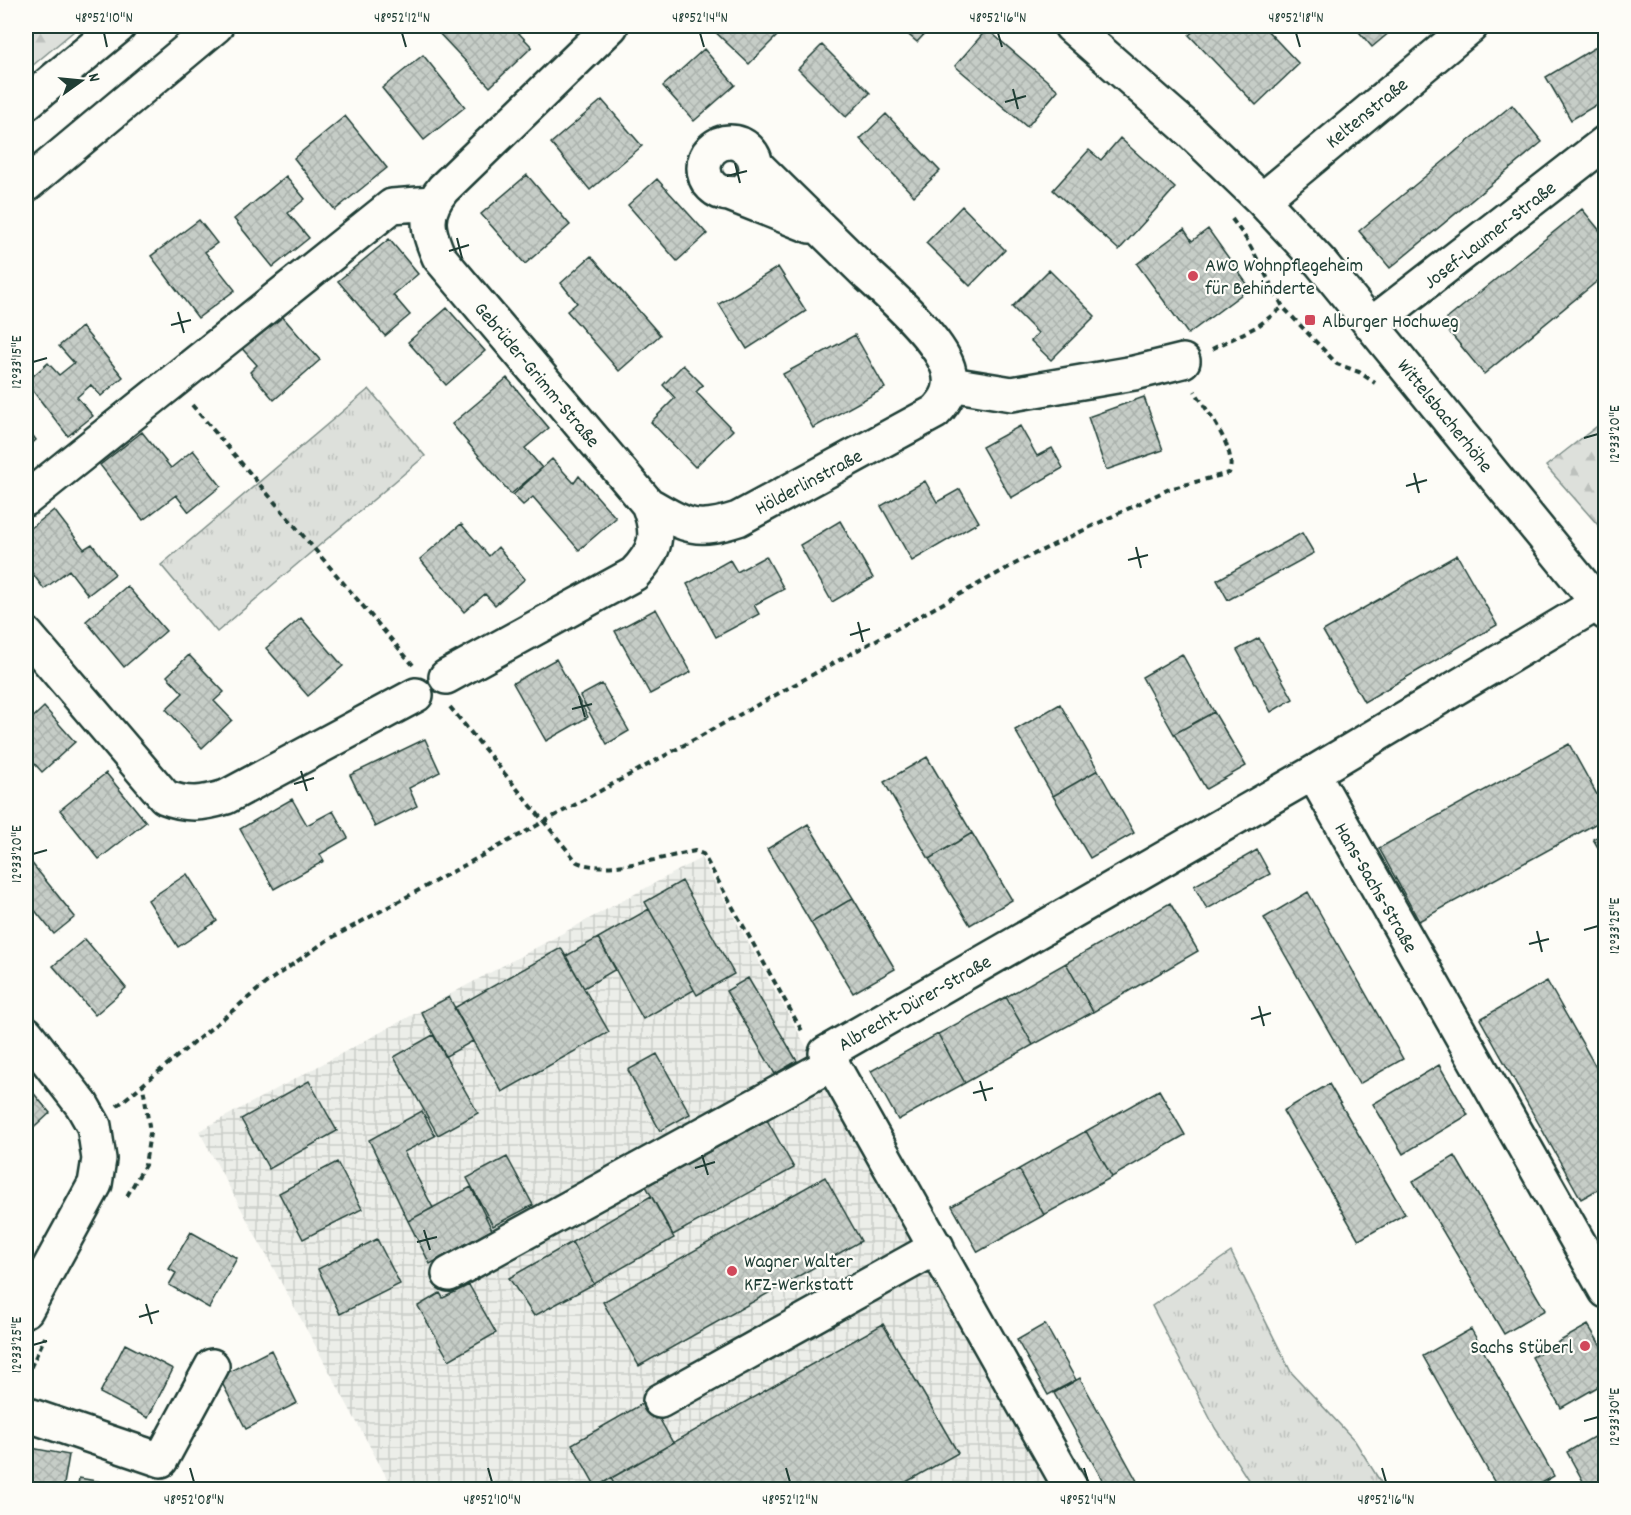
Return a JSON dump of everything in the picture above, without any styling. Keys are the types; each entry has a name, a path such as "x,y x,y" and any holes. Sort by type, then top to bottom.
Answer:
{"street":[{"path":"26,103 119,26"},
{"path":"26,184 216,26"},
{"path":"26,499 392,206 432,203 443,189 611,26"},
{"name":"Keltenstraße","path":"1262,200 1472,26"},
{"name":"Wittelsbacherhöhe","path":"1059,32 1186,127 1262,200 1372,324 1602,608"},
{"name":"Josef-Laumer-Straße","path":"1372,324 1605,142"},
{"path":"823,231 714,188 707,180 704,165 710,152 722,143 737,143 749,151 756,165 905,310 932,342 947,365 951,384 1012,394 1134,373 1183,361"},
{"path":"727,194 746,188 753,180 756,165"},
{"name":"Gebrüder-Grimm-Straße","path":"26,634 165,797 183,804 203,804 226,798 634,574 648,559 654,542 656,525 648,504 439,257 431,239 428,220 432,203"},
{"name":"Hölderlinstraße","path":"648,504 692,526 712,527 738,519 935,412 946,400 951,384"},
{"path":"1312,773 1602,608"},
{"name":"Albrecht-Dürer-Straße","path":"1072,1490 830,1058 1312,773"},
{"name":"Hans-Sachs-Straße","path":"1312,773 1605,1291"},
{"path":"26,1033 82,1105 94,1126 99,1159 95,1184 26,1310"},
{"path":"449,1274 830,1058"},
{"path":"660,1401 937,1247"},
{"path":"26,1414 161,1460 212,1366"}],"path":[{"path":"1031,26 1059,32"},
{"path":"1226,211 1247,240 1283,307 1337,364 1359,372 1383,388"},
{"path":"94,1126 266,983 318,947 541,821 1024,559 1169,489 1229,473 1233,463 1229,449 1195,391 1183,361 1228,342 1258,326 1283,307"},
{"path":"172,382 431,685 577,862 589,867 606,867 695,851 702,854 807,1040 830,1058"}],"shaded area":[{"path":"701,858 1053,1489 393,1489 199,1131"}],"green space":[{"path":"26,26 80,26 26,71"},
{"path":"369,389 425,456 217,632 161,565"},
{"path":"1605,420 1605,533 1546,466"},
{"path":"1231,1252 1291,1372 1355,1441 1385,1489 1254,1489 1215,1428 1152,1306"}],"building":[{"path":"441,26 512,26 532,47 490,87 436,30"},
{"path":"709,26 787,26 749,64"},
{"path":"898,26 932,26 917,42"},
{"path":"1200,26 1263,26 1299,64 1256,105 1189,35"},
{"path":"1354,26 1397,26 1372,47"},
{"path":"987,29 1058,90 1027,127 955,66"},
{"path":"1606,41 1606,99 1571,120 1546,77"},
{"path":"822,45 870,93 846,117 798,69"},
{"path":"704,49 735,85 694,121 663,86"},
{"path":"423,55 465,107 424,140 382,88"},
{"path":"602,100 642,146 590,190 551,143"},
{"path":"1512,105 1542,142 1390,268 1359,231"},
{"path":"886,114 940,171 914,196 860,139"},
{"path":"345,116 387,168 335,210 294,158"},
{"path":"1120,138 1175,188 1119,250 1053,190 1089,150 1101,160"},
{"path":"527,175 570,225 525,264 481,214"},
{"path":"286,176 305,199 288,213 309,238 273,267 234,219"},
{"path":"657,179 707,234 677,261 628,205"},
{"path":"962,206 1005,250 970,286 926,243"},
{"path":"1582,209 1606,238 1606,274 1484,374 1442,323"},
{"path":"199,220 217,243 205,252 235,290 198,318 151,256"},
{"name":"AWO Wohnpflegeheim für Behinderte","path":"1184,229 1192,241 1208,229 1250,288 1188,334 1137,264"},
{"path":"389,239 418,274 393,295 410,315 385,336 338,281"},
{"path":"591,256 660,335 619,371 567,311 577,303 561,283"},
{"path":"778,267 806,311 747,349 719,304"},
{"path":"1049,270 1095,316 1051,360 1031,341 1038,333 1012,307"},
{"path":"275,308 320,360 274,400 250,372 257,365 236,342"},
{"path":"447,308 485,351 446,385 408,342"},
{"path":"82,327 123,377 101,396 91,385 77,397 93,416 68,436 26,382 48,363 59,375 74,363 59,346"},
{"path":"855,335 885,388 813,428 783,374"},
{"path":"683,365 703,385 696,392 733,430 695,467 651,422 675,398 663,385"},
{"path":"507,378 549,428 525,448 542,468 511,494 452,424"},
{"path":"1144,397 1163,450 1106,470 1088,417"},
{"path":"26,426 36,440 26,449"},
{"path":"1020,426 1037,456 1052,448 1063,468 1011,498 982,447"},
{"path":"142,432 171,468 193,450 221,486 189,512 176,495 143,520 100,465"},
{"path":"552,459 574,483 579,476 616,518 579,550 533,497 523,505 513,495"},
{"path":"925,481 937,502 960,489 979,522 912,561 881,506"},
{"path":"54,510 84,549 92,544 115,574 88,595 69,570 44,589 26,565 26,532"},
{"path":"840,521 873,578 832,602 800,545"},
{"path":"461,524 489,556 498,547 525,579 495,605 485,594 464,612 420,559"},
{"path":"1302,533 1314,553 1228,600 1217,580"},
{"path":"1457,555 1497,625 1364,702 1323,631"},
{"path":"766,556 784,589 754,605 759,614 716,637 687,584 730,560 737,572"},
{"path":"127,586 166,631 124,667 86,621"},
{"path":"656,609 691,672 650,694 615,631"},
{"path":"301,618 343,666 308,696 266,648"},
{"path":"1259,638 1293,699 1271,712 1237,650"},
{"path":"1182,654 1214,712 1174,734 1142,677"},
{"path":"189,655 224,692 214,701 232,720 202,748 166,709 183,693 167,676"},
{"path":"556,659 588,717 546,741 513,683"},
{"path":"602,684 629,731 607,744 580,696"},
{"path":"1060,704 1098,770 1053,796 1015,730"},
{"path":"44,707 75,742 42,772 26,754 26,724"},
{"path":"1214,712 1246,766 1206,789 1174,734"},
{"path":"425,739 440,772 409,788 417,806 375,827 350,775"},
{"path":"1569,744 1606,811 1606,818 1419,921 1379,848"},
{"path":"927,757 972,833 929,859 884,782"},
{"path":"1098,770 1134,833 1090,858 1053,796"},
{"path":"106,773 146,822 99,859 60,810"},
{"path":"292,799 307,825 333,811 348,838 320,854 324,861 274,889 240,829"},
{"path":"808,824 853,898 811,923 767,849"},
{"path":"1606,832 1606,861 1593,839"},
{"path":"972,833 1012,900 970,925 929,859"},
{"path":"1257,850 1270,874 1207,909 1194,886"},
{"path":"26,856 75,917 54,934 33,908 26,915"},
{"path":"187,874 217,921 178,947 148,900"},
{"path":"682,881 734,974 697,995 645,902"},
{"path":"1308,892 1403,1059 1359,1084 1264,918"},
{"path":"853,898 895,969 853,993 811,923"},
{"path":"1170,903 1198,951 1093,1012 1066,963"},
{"path":"649,909 694,990 643,1019 598,938"},
{"path":"598,938 616,969 584,988 566,956"},
{"path":"85,939 126,988 95,1015 53,966"},
{"path":"561,948 609,1032 502,1092 454,1008"},
{"path":"1066,963 1093,1012 1033,1045 1006,997"},
{"path":"748,978 797,1061 775,1074 726,991"},
{"path":"1547,981 1606,1085 1606,1185 1581,1199 1480,1019"},
{"path":"449,997 473,1041 446,1056 421,1012"},
{"path":"1006,997 1033,1045 965,1083 938,1034"},
{"path":"938,1034 965,1083 898,1120 871,1071"},
{"path":"433,1035 478,1113 438,1135 394,1057"},
{"path":"657,1054 690,1114 660,1131 628,1070"},
{"path":"1439,1065 1468,1115 1403,1154 1373,1104"},
{"path":"309,1081 337,1131 269,1169 241,1119"},
{"path":"26,1084 50,1113 26,1135"},
{"path":"1329,1084 1405,1214 1359,1240 1283,1111"},
{"path":"1159,1090 1185,1135 1112,1177 1086,1131"},
{"path":"422,1111 435,1136 404,1152 433,1208 408,1221 369,1140"},
{"path":"767,1120 794,1168 673,1235 646,1186"},
{"path":"1086,1131 1112,1177 1044,1215 1019,1169"},
{"path":"1455,1156 1545,1310 1504,1334 1413,1181"},
{"path":"507,1157 533,1205 493,1226 467,1178"},
{"path":"337,1162 362,1209 303,1239 279,1193"},
{"path":"1019,1169 1044,1215 978,1252 952,1206"},
{"name":"Wagner Walter KFZ-Werkstatt","path":"825,1177 861,1241 639,1366 603,1302"},
{"path":"471,1187 492,1230 430,1264 408,1221"},
{"path":"651,1196 674,1238 594,1284 572,1242"},
{"path":"191,1232 237,1258 209,1308 169,1285 176,1273 169,1269"},
{"path":"377,1239 400,1284 340,1314 318,1269"},
{"path":"572,1242 594,1284 534,1316 509,1278"},
{"path":"469,1285 496,1333 449,1360 418,1306 440,1293 443,1298"},
{"path":"883,1324 958,1453 892,1490 617,1490 611,1478"},
{"path":"1045,1324 1076,1380 1048,1395 1017,1340"},
{"path":"1588,1325 1606,1354 1606,1382 1561,1408 1532,1357"},
{"path":"1471,1329 1554,1476 1530,1490 1499,1490 1423,1356"},
{"path":"125,1344 173,1369 148,1418 100,1393"},
{"path":"271,1350 297,1403 246,1429 219,1377"},
{"path":"1080,1378 1142,1490 1108,1490 1054,1393"},
{"path":"649,1400 673,1443 596,1487 572,1444"},
{"path":"1606,1430 1606,1490 1588,1490 1567,1452"},
{"path":"26,1447 69,1455 63,1490 26,1490"},
{"path":"79,1478 149,1490 77,1490"},
{"path":"611,1478 617,1490 591,1490"}],"place":[{"name":"AWO Wohnpflegeheim für Behinderte","path":"1193,276"},
{"name":"Alburger Hochweg","path":"1310,320"},
{"name":"Wagner Walter KFZ-Werkstatt","path":"732,1271"},
{"name":"Sachs Stüberl","path":"1585,1346"}]}
